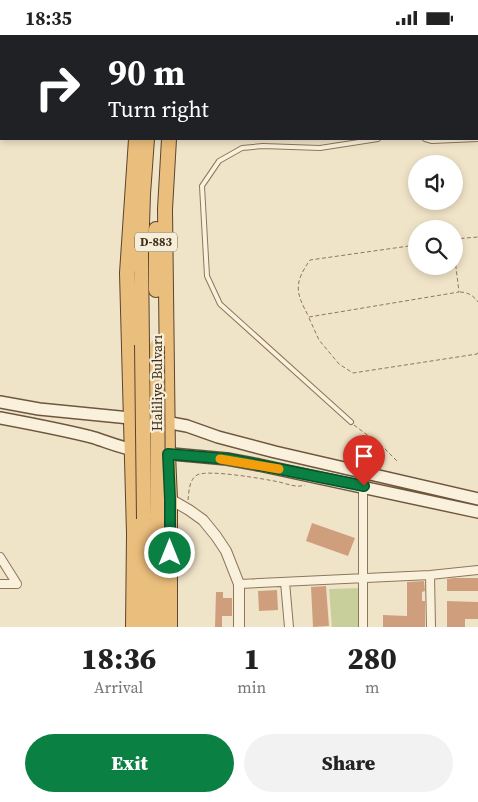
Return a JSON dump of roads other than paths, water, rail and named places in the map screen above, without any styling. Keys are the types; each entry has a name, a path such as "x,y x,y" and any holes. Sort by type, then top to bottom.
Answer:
{"highway":[{"path":"133,627 134,534 127,273 136,140"},
{"name":"Haliliye Bulvarı","path":"147,140 141,254 142,345 158,627"},
{"name":"Haliliye Bulvarı","path":"144,627 151,519 157,346 156,195 162,140"},
{"path":"169,140 165,209 170,499 170,627"}],"main road":[{"path":"0,402 39,409 168,422 275,452 478,499"},
{"path":"0,418 49,427 132,450 228,459 364,486 478,512"}],"street":[{"path":"363,627 364,486 366,473"},
{"path":"170,499 202,520 226,551 239,584 239,627"},
{"path":"0,557 18,585 0,584"},
{"path":"239,584 430,575 478,570"},
{"path":"430,575 431,627"},
{"path":"285,581 289,627"}],"lane":[{"path":"351,422 220,303 207,276 202,186 219,161 242,148 263,146 320,148 372,140"},
{"path":"429,140 455,140"}]}
